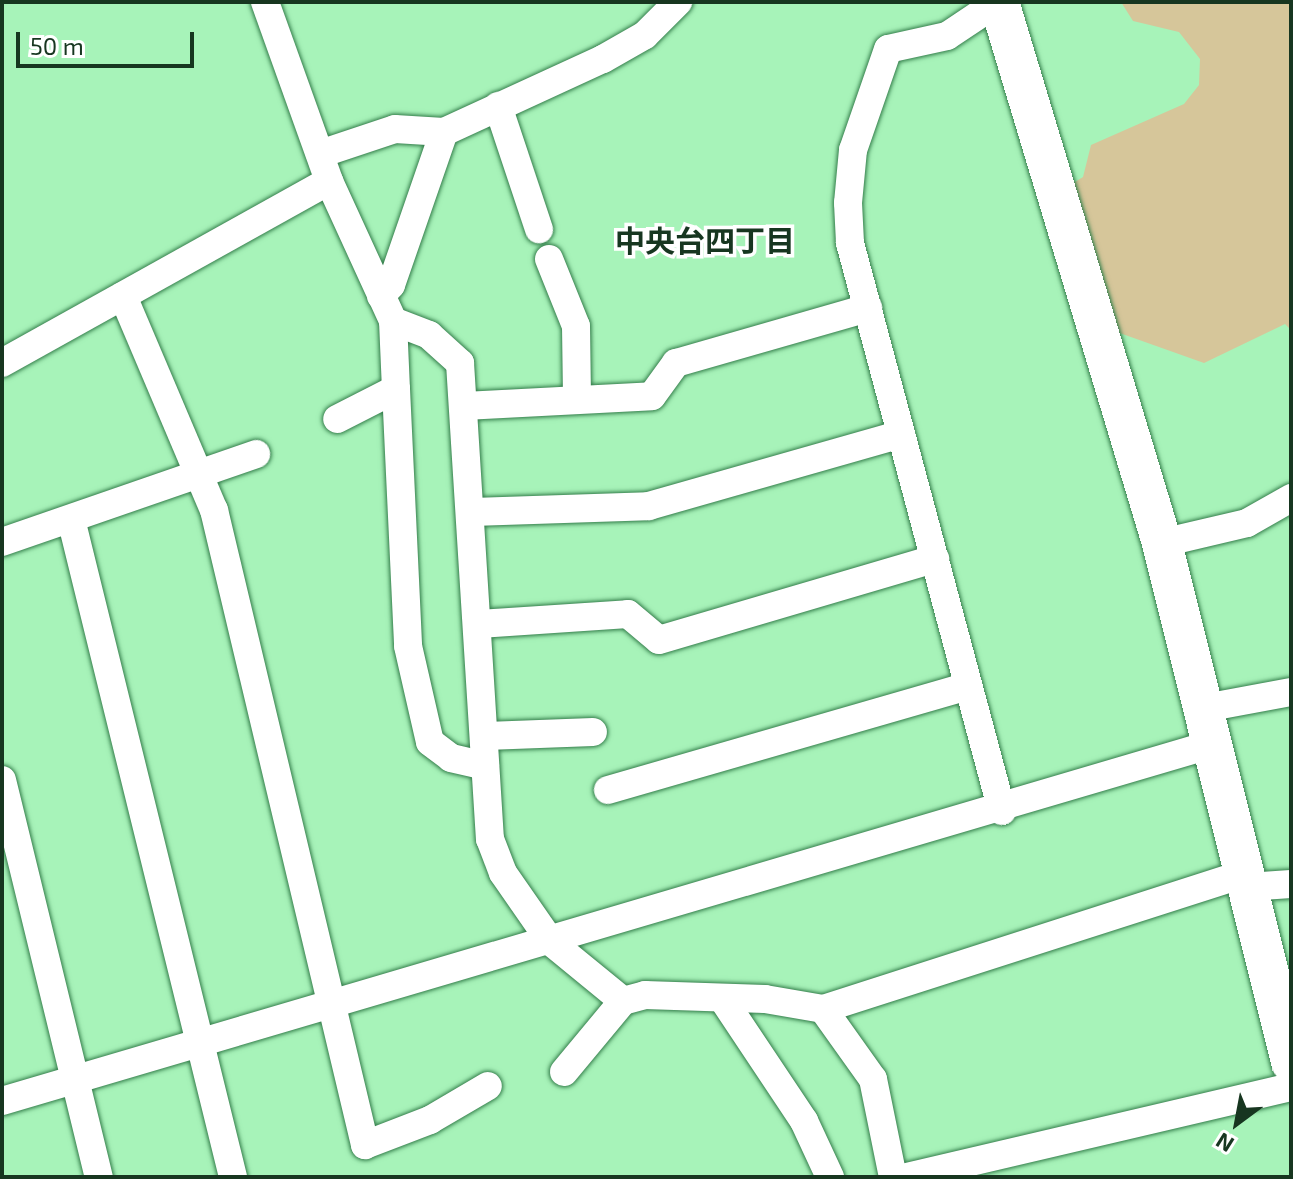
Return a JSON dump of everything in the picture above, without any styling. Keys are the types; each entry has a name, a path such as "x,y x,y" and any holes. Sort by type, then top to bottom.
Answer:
{"street":[{"path":"265,2 329,181 387,309 396,389 408,646 430,742 451,758 485,766"},
{"path":"320,154 395,129 444,132 631,43 678,2"},
{"path":"1002,811 850,243 848,203 853,150 878,63 888,49 947,36 998,2 1162,543 1291,1062"},
{"path":"498,106 539,229"},
{"path":"387,309 444,132"},
{"path":"2,363 329,181"},
{"path":"549,259 576,326 577,398"},
{"path":"123,296 201,476 334,1006 365,1145 430,1120 488,1086"},
{"path":"464,406 652,396 676,363 868,308"},
{"path":"387,309 429,335 453,356 464,406 490,839 503,873 551,942 623,1001"},
{"path":"337,419 396,389"},
{"path":"471,512 649,506 901,434"},
{"path":"2,542 72,523 256,454"},
{"path":"1162,543 1192,531 1247,523 1291,498"},
{"path":"72,523 233,1177"},
{"path":"479,624 628,614 659,640 935,559"},
{"path":"608,790 968,686"},
{"path":"2,1101 1002,811 1291,692"},
{"path":"486,736 593,732"},
{"path":"2,780 99,1177"},
{"path":"564,1072 623,1001 645,995 722,998 823,1009 1245,880 1291,884"},
{"path":"722,998 804,1121 830,1177"},
{"path":"823,1009 873,1079 893,1177"},
{"path":"907,1177 1291,1087"}],"shaded area":[{"path":"1121,2 1291,2 1291,330 1285,324 1204,363 1114,331 1062,190 1083,177 1091,145 1184,104 1199,85 1200,59 1179,32 1133,21"}],"district":[{"name":"中央台四丁目","path":"705,240"}]}
